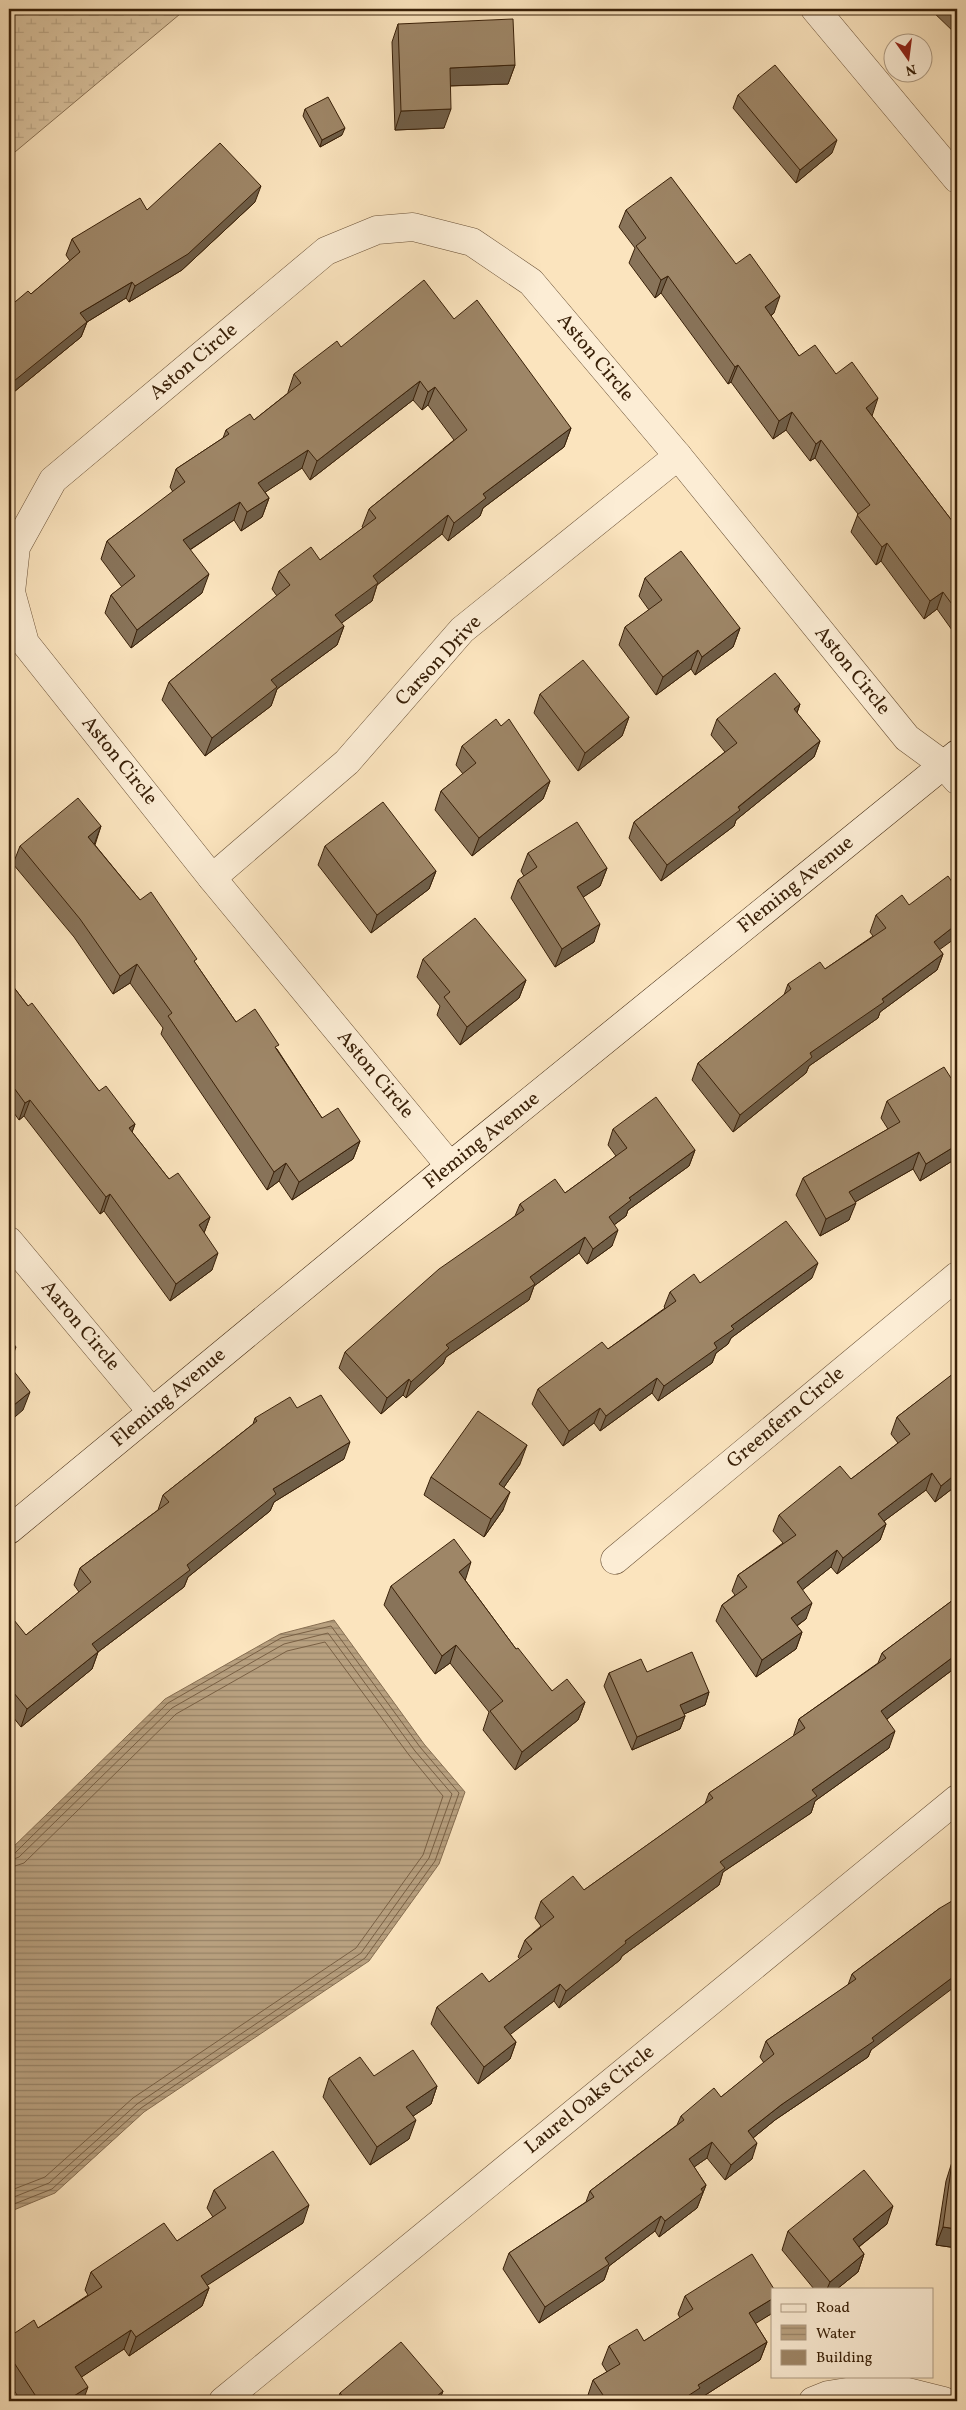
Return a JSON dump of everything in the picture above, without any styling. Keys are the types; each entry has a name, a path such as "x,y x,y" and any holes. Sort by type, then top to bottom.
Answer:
{"street":[{"path":"815,9 957,179"},
{"name":"Aston Circle","path":"450,1166 212,878 25,643 11,592 16,547 53,480 326,250 377,230 413,226 472,242 531,282 678,456 907,738 953,766"},
{"name":"Carson Drive","path":"212,878 348,762 462,630 678,456"},
{"name":"Fleming Avenue","path":"9,1530 450,1166 953,766"},
{"name":"Aaron Circle","path":"9,1240 152,1412"},
{"name":"Greenfern Circle","path":"615,1560 957,1276"},
{"name":"Laurel Oaks Circle","path":"223,2401 957,1799"},
{"path":"814,2401 828,2395 884,2386 944,2401"}],"green space":[{"path":"9,9 186,9 9,157"}],"water":[{"path":"334,1620 424,1744 465,1792 439,1864 369,1961 144,2112 55,2193 9,2212 9,1851 165,1699 280,1634"}],"building":[{"path":"948,9 957,9 957,18"},
{"path":"513,19 515,65 450,68 451,109 401,111 398,24"},
{"path":"775,65 837,140 800,170 738,95"},
{"path":"328,97 345,128 322,140 305,109"},
{"path":"220,143 261,186 188,254 135,286 132,282 80,313 87,322 9,385 9,307 28,291 31,294 80,252 72,239 140,198 147,210"},
{"path":"671,177 736,264 750,254 780,296 765,307 799,356 815,345 836,374 852,362 878,398 866,408 957,526 957,611 943,592 930,601 887,543 882,547 857,515 870,505 821,440 816,444 792,412 779,421 738,365 735,367 668,276 661,280 636,246 646,238 626,210"},
{"path":"424,280 454,319 477,300 571,428 483,494 486,498 454,523 448,515 373,576 378,583 335,615 344,626 271,680 277,687 212,738 169,682 290,585 279,571 311,547 320,560 376,518 369,509 467,430 435,387 428,392 420,381 317,461 308,450 258,483 269,498 247,512 240,502 183,540 209,574 137,630 111,595 135,576 107,541 185,482 176,469 229,434 226,430 250,414 254,420 301,383 294,374 337,341 341,347"},
{"path":"681,551 740,628 702,657 698,650 663,677 625,627 662,600 645,578"},
{"path":"583,660 629,717 585,753 540,694"},
{"path":"775,673 800,704 794,709 820,741 738,807 740,810 667,865 634,822 737,743 717,719"},
{"path":"496,719 501,726 509,719 550,781 479,838 441,791 476,763 462,746"},
{"path":"78,798 101,826 88,837 140,900 151,892 197,959 194,961 236,1022 255,1009 279,1045 275,1047 322,1118 338,1108 360,1141 299,1182 286,1163 274,1172 168,1016 172,1013 137,964 120,976 80,919 20,846"},
{"path":"383,802 436,871 377,915 325,846"},
{"path":"577,822 607,868 577,887 600,924 562,949 518,880 537,867 528,853"},
{"path":"948,876 957,889 957,924 934,942 943,954 882,999 884,1002 810,1053 812,1057 740,1115 698,1063 791,989 788,984 820,962 825,969 886,928 876,915 902,895 909,905"},
{"path":"475,918 526,980 467,1027 444,997 450,992 423,959"},
{"path":"9,981 28,1006 32,1003 99,1091 106,1086 135,1124 129,1128 169,1179 178,1173 210,1217 199,1225 218,1253 176,1284 110,1194 106,1197 30,1100 25,1103 9,1081"},
{"path":"944,1067 951,1078 957,1073 957,1145 926,1164 919,1152 849,1192 856,1203 826,1219 803,1178 900,1122 887,1101"},
{"path":"656,1097 695,1150 629,1198 631,1200 609,1217 618,1230 593,1249 585,1237 530,1277 535,1284 446,1345 449,1348 411,1382 409,1379 387,1398 345,1352 439,1269 524,1210 520,1204 555,1179 565,1193 627,1148 613,1129"},
{"path":"786,1221 818,1263 731,1326 734,1329 714,1343 717,1348 664,1386 657,1378 606,1416 600,1408 569,1431 538,1389 602,1342 608,1349 676,1301 670,1292 694,1274 700,1283"},
{"path":"9,1338 16,1347 9,1353"},
{"path":"9,1365 30,1392 9,1409"},
{"path":"957,1368 957,1451 952,1455 957,1461 957,1473 941,1486 932,1473 878,1514 886,1524 843,1558 837,1550 797,1582 812,1603 791,1618 802,1632 762,1660 722,1605 747,1587 738,1575 796,1535 779,1515 840,1466 851,1479 910,1434 897,1417 954,1373"},
{"path":"321,1395 350,1442 273,1489 276,1494 187,1565 190,1570 92,1644 98,1652 27,1709 9,1687 9,1623 14,1620 26,1635 91,1582 80,1568 169,1502 163,1495 257,1421 255,1418 290,1397 297,1408"},
{"path":"478,1411 527,1445 499,1484 510,1492 491,1519 431,1477"},
{"path":"454,1539 471,1562 459,1572 516,1649 518,1648 552,1691 567,1679 585,1702 522,1752 490,1711 503,1701 456,1645 442,1656 391,1586"},
{"path":"957,1597 957,1654 881,1711 895,1731 812,1790 817,1796 720,1862 725,1868 625,1941 626,1943 566,1991 560,1984 504,2027 516,2042 484,2067 437,2007 482,1973 489,1982 532,1949 525,1940 554,1917 541,1901 573,1876 584,1890 713,1798 709,1793 805,1728 799,1719 886,1658 882,1653"},
{"path":"692,1652 709,1692 680,1705 685,1716 637,1737 609,1673 641,1659 647,1672"},
{"path":"957,1898 957,1974 872,2038 874,2041 781,2105 748,2131 757,2143 731,2165 712,2142 689,2159 706,2185 701,2189 703,2192 665,2221 661,2216 605,2258 609,2264 545,2307 509,2253 594,2197 590,2191 684,2120 681,2116 714,2088 721,2097 774,2054 766,2041 856,1979 852,1974 940,1908"},
{"path":"413,2050 437,2086 406,2107 416,2120 377,2147 329,2078 360,2057 374,2076"},
{"path":"273,2151 309,2205 201,2276 209,2288 136,2337 131,2330 75,2367 88,2387 66,2401 39,2401 9,2355 9,2337 34,2320 38,2328 102,2287 91,2272 164,2223 177,2241 226,2208 214,2190"},
{"path":"952,2162 957,2163 957,2229 943,2227"},
{"path":"864,2170 893,2206 853,2239 864,2254 830,2282 788,2231"},
{"path":"752,2254 773,2288 771,2288 771,2300 749,2313 767,2342 698,2385 700,2388 680,2401 607,2401 593,2380 620,2364 609,2346 637,2329 644,2341 693,2309 685,2296"},
{"path":"401,2342 443,2391 431,2401 347,2401 340,2393"}]}
